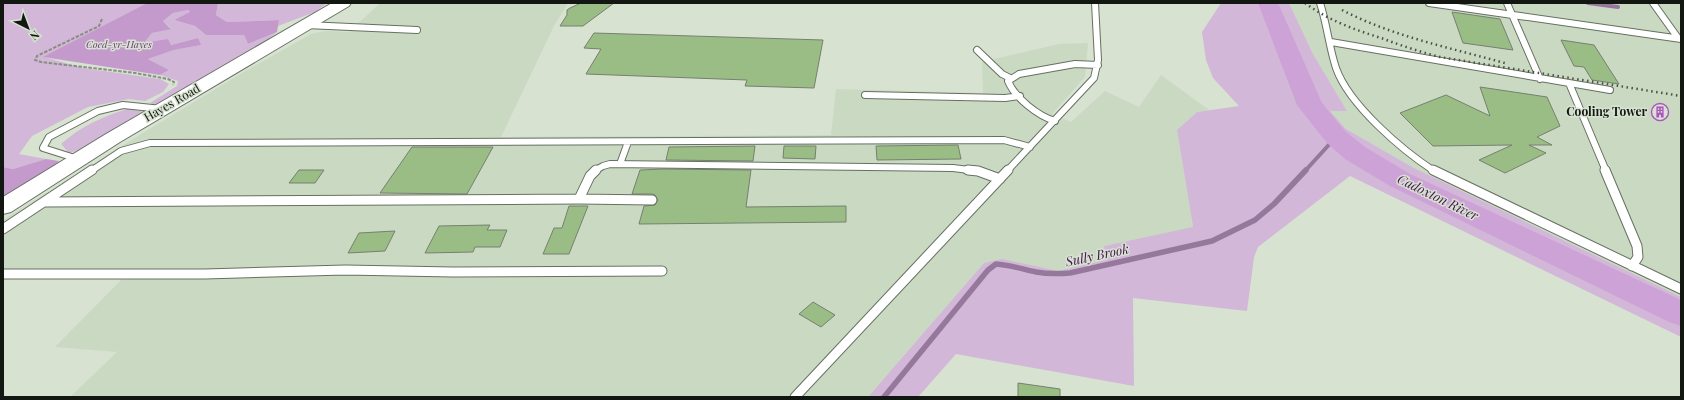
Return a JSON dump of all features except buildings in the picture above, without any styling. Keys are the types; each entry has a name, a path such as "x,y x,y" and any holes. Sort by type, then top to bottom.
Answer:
{"street":[{"name":"Hayes Road","path":"3,207 78,159 343,3"}],"lane":[{"path":"795,397 1094,78 1098,65 1095,3"},
{"path":"1320,3 1325,16 1336,69 1350,95 1400,146 1421,163 1459,184 1681,289"},
{"path":"1429,3 1679,38"},
{"path":"1507,3 1540,79"},
{"path":"1654,3 1679,38"},
{"path":"305,25 417,30"},
{"path":"1331,42 1610,90"},
{"path":"977,50 1002,74 1010,78"},
{"path":"1010,78 1019,74 1075,64 1098,65"},
{"path":"1010,78 1008,81 1009,84 1020,96 1043,116 1055,121"},
{"path":"1569,83 1637,246 1639,258 1632,266"},
{"path":"865,95 1005,98 1020,96"},
{"path":"78,159 43,148 49,137 98,111 123,105 162,109"},
{"path":"3,229 121,151 150,143 1004,140 1030,147"},
{"path":"620,164 628,142"},
{"path":"579,199 594,170 604,165 620,164 953,168 978,172 1000,179"},
{"path":"45,202 579,199 652,200"},
{"path":"3,274 205,274 345,270 453,272 474,270 524,272 662,271"}],"path":[{"path":"102,19 99,26 37,56 35,60 41,62 135,73 168,79 174,82 172,88"}],"shaded area":[{"path":"3,3 147,3 44,57 83,68 160,79 169,84 163,92 145,101 129,99 88,107 32,136 19,154 46,159 13,169 3,167"},
{"path":"218,3 327,3 315,12 278,26 279,20 227,22 216,15"},
{"path":"380,3 568,3 554,26 501,137 831,135 836,89 983,93 982,62 1059,44 1088,43 1085,77 1052,114 1071,122 1105,91 1139,107 1161,75 1209,110 1197,112 1177,130 1193,228 1104,246 1106,260 1058,271 1033,266 984,263 868,397 70,397 117,352 55,347 123,278 3,278 3,220 242,73 311,34 325,31 349,32"},
{"path":"1221,3 1289,3 1313,54 1347,111 1330,111 1346,129 1414,168 1681,297 1681,337 1350,176 1258,247 1254,257 1247,311 1133,298 1134,386 956,354 918,397 868,397 984,263 1002,259 1058,271 1106,260 1104,246 1193,227 1177,130 1197,112 1239,106 1213,78 1206,60 1202,32"},
{"path":"1289,3 1681,3 1681,297 1414,168 1346,129 1329,111 1347,111 1313,54"},
{"path":"187,10 191,12 174,20 195,26 206,35 244,35 248,44 277,32 255,50 157,106 150,103 177,86 178,81 160,75 169,70 148,59 174,50 200,45 198,38 171,45 144,43 152,33 171,28 163,21 173,13"},
{"path":"128,109 145,112 81,150 69,153 61,144 76,132 92,123"}],"green space":[{"name":"Coed-yr-Hayes","path":"147,3 218,3 216,15 227,22 279,20 277,32 248,44 244,35 206,35 195,26 174,20 190,12 188,10 173,13 163,21 171,29 152,33 144,43 168,39 171,45 198,38 201,45 174,50 148,59 169,70 160,75 43,57"},
{"path":"46,159 59,161 49,171 3,201 3,167 13,169"}],"waterway":[{"name":"Cadoxton River","path":"1268,3 1310,105 1336,137 1355,153 1400,180 1681,314"},
{"path":"1588,3 1618,7"},
{"name":"Sully Brook","path":"1305,171 1336,137"},
{"name":"Sully Brook","path":"884,397 988,270 996,264 1040,273 1070,273 1212,241 1255,220 1274,204 1306,170"}],"railway":[{"path":"1305,3 1333,20 1440,57 1681,96"},
{"path":"1342,10 1382,28 1403,35 1508,64"}],"place":[{"name":"Cooling Tower","path":"1660,112"}]}
